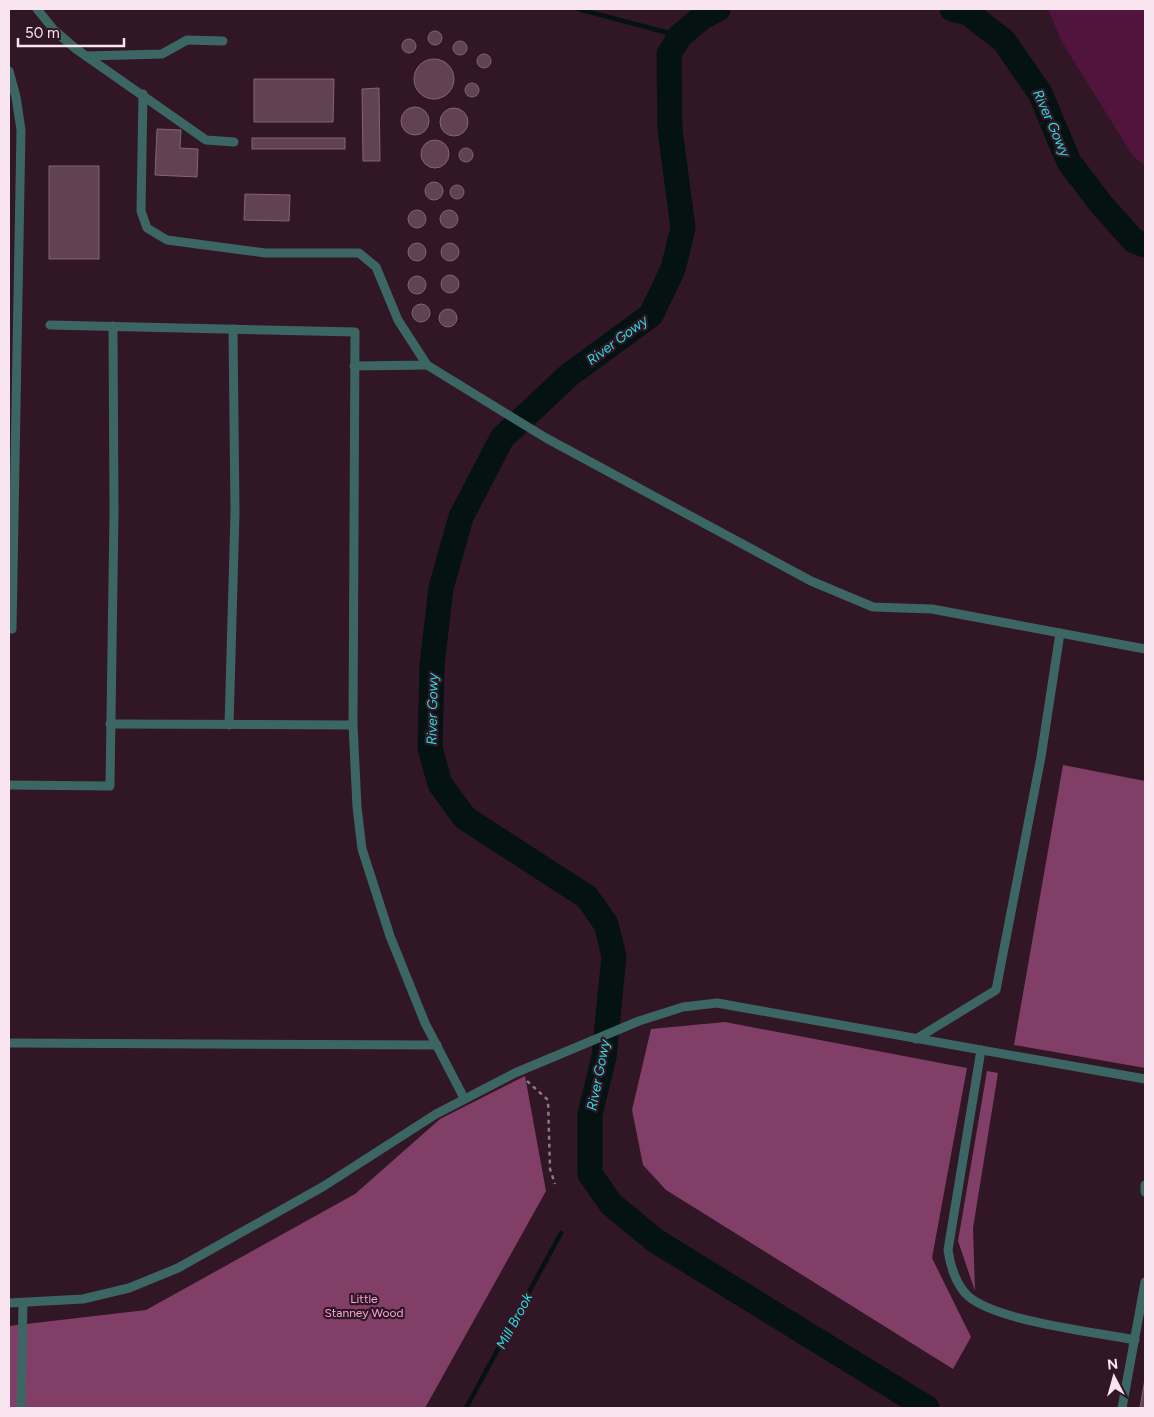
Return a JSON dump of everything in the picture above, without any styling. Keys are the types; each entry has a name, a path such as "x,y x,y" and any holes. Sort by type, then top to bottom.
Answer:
{"lane":[{"path":"37,9 54,30 86,56 143,94 206,140 234,142"},
{"path":"86,56 162,54 187,40 223,41"},
{"path":"9,71 16,97 21,130 12,629 9,629"},
{"path":"143,94 141,211 147,228 167,240 266,253 359,253 376,267 398,320 427,365 499,407 546,438 811,581 873,607 932,610 1145,649"},
{"path":"50,325 355,332 353,725 357,807 362,849 390,936 437,1045 464,1098"},
{"path":"9,785 110,786 114,512 113,326"},
{"path":"230,725 235,513 233,329"},
{"path":"354,366 427,365"},
{"path":"916,1039 996,990 1041,757 1060,634"},
{"path":"110,724 353,725"},
{"path":"9,1303 83,1299 129,1288 178,1268 324,1186 464,1098 515,1073 639,1021 683,1007 717,1003 1145,1079"},
{"path":"9,1042 437,1045"},
{"path":"981,1050 948,1250 957,1280 968,1296 994,1310 1014,1317 1135,1340"},
{"path":"1145,1185 1145,1192"},
{"path":"1122,1408 1145,1282"},
{"path":"21,1408 23,1303"}],"path":[{"path":"515,1073 533,1084 548,1100 550,1169 555,1184"}],"shaded area":[{"path":"1048,9 1145,9 1145,166 1133,156 1062,42"}],"green space":[{"path":"1063,765 1145,781 1145,1068 1014,1045"},
{"path":"725,1022 967,1068 932,1258 971,1337 953,1369 666,1190 643,1165 632,1110 651,1029"},
{"path":"987,1071 998,1073 973,1228 975,1291 958,1241"},
{"name":"Little Stanney Wood","path":"525,1076 546,1191 425,1408 9,1408 9,1326 146,1310 355,1194 440,1119"}],"building":[{"path":"432,31 438,31 442,38 438,45 432,45 428,41 428,35"},
{"path":"406,39 412,39 416,46 412,53 406,53 402,49 402,43"},
{"path":"457,41 463,41 467,48 463,55 457,55 453,51 453,45"},
{"path":"481,54 487,54 491,61 487,68 481,68 477,64 477,58"},
{"path":"434,59 448,65 454,79 448,93 434,99 420,93 414,79 420,65"},
{"path":"254,79 334,79 333,122 254,122"},
{"path":"469,83 475,83 479,90 475,97 469,97 465,93 465,87"},
{"path":"379,88 380,161 363,161 362,89"},
{"path":"415,107 425,111 429,121 425,131 415,135 405,131 401,121 405,111"},
{"path":"454,108 464,112 468,122 464,132 454,136 444,132 440,122 444,112"},
{"path":"157,129 181,130 180,148 198,149 197,177 155,175"},
{"path":"252,138 345,138 345,149 252,149"},
{"path":"435,140 445,144 449,154 445,164 435,168 425,164 421,154 425,144"},
{"path":"463,148 469,148 473,155 469,162 463,162 459,158 459,152"},
{"path":"49,166 99,166 99,259 49,259"},
{"path":"430,182 438,182 443,187 441,198 430,200 425,195 425,187"},
{"path":"454,185 460,185 464,192 460,199 454,199 450,195 450,189"},
{"path":"245,194 290,195 289,221 244,220"},
{"path":"413,210 421,210 426,215 424,226 413,228 408,223 408,215"},
{"path":"445,210 453,210 458,215 456,226 445,228 440,223 440,215"},
{"path":"413,243 421,243 426,248 424,259 413,261 408,256 408,248"},
{"path":"446,243 454,243 459,248 457,259 446,261 441,256 441,248"},
{"path":"446,275 454,275 459,280 457,291 446,293 441,288 441,280"},
{"path":"413,276 421,276 426,281 424,292 413,294 408,289 408,281"},
{"path":"417,304 425,304 430,309 428,320 417,322 412,317 412,309"},
{"path":"444,309 452,309 457,314 455,325 444,327 439,322 439,314"},
{"path":"1145,1379 1145,1408 1140,1408"}],"waterway":[{"path":"578,9 680,36"},
{"name":"River Gowy","path":"718,9 701,18 680,36 669,54 670,130 683,228 673,269 651,315 569,375 502,438 461,517 441,588 432,665 430,748 440,784 465,818 587,897 606,924 614,956 604,1057 590,1114 590,1174 611,1204 656,1241 927,1408"},
{"name":"River Gowy","path":"952,9 968,13 1004,41 1040,93 1069,162 1101,204 1134,241 1145,245"},
{"name":"Mill Brook","path":"466,1408 561,1233"}]}
